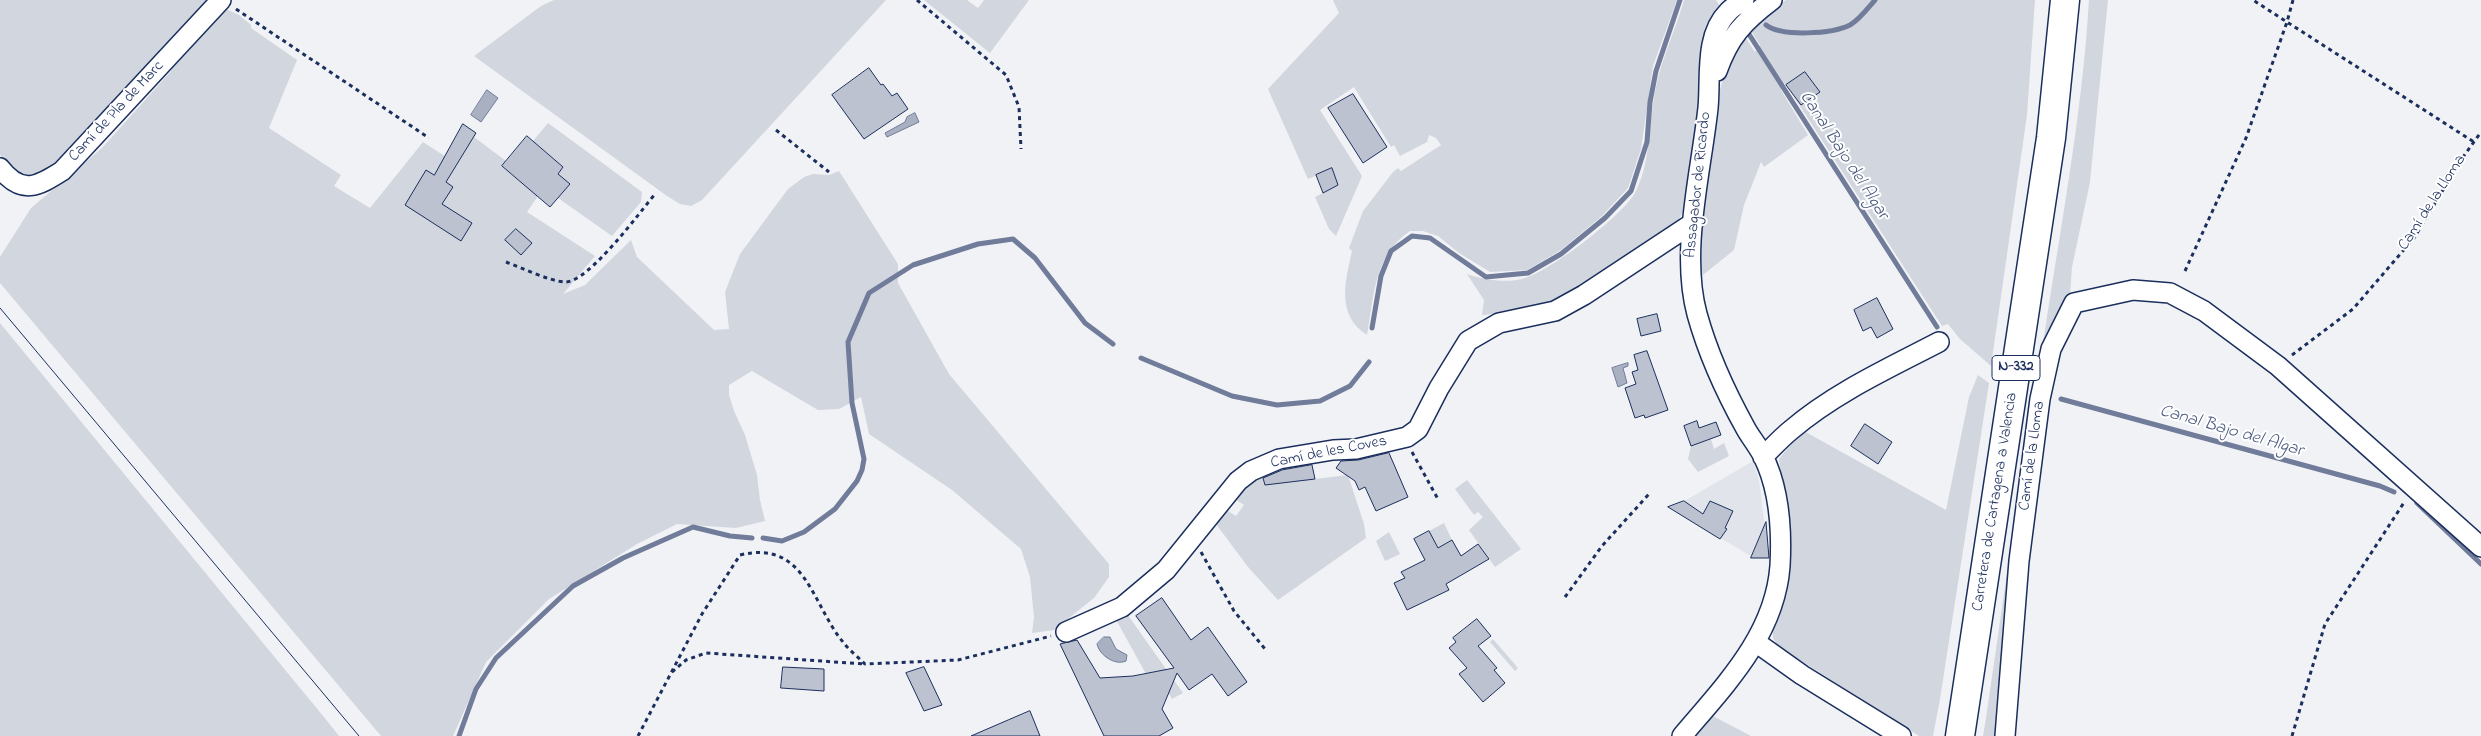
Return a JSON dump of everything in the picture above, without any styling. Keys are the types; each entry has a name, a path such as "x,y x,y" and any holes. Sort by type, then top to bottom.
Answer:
{"highway":[{"name":"Carretera de Cartagena a Valencia","path":"1960,736 2051,138 2065,0"}],"street":[{"name":"Assagador de Ricardo","path":"1682,736 1757,643 1773,607 1780,566 1780,525 1775,491 1763,457 1726,390 1697,314 1689,277 1692,223 1709,96 1709,70 1716,29 1727,12 1744,0"},
{"name":"Assagador de Ricardo","path":"1709,96 1729,40 1740,26 1772,0"},
{"name":"Camí de Pla de Marc","path":"0,168 6,176 23,185 40,186 62,170 227,3"},
{"name":"Camí de les Coves","path":"1066,632 1122,607 1166,570 1238,481 1252,471 1279,459 1333,450 1356,449 1407,437 1418,429 1468,341 1499,323 1555,311 1584,295 1692,223"},
{"name":"Camí de la Lloma","path":"2005,736 2019,561 2040,399 2051,349 2074,303 2133,290 2170,294 2204,311 2278,366"},
{"path":"1763,457 1791,429 1831,402 1939,342"},
{"path":"2278,366 2481,547"},
{"path":"1757,643 1802,675 1901,736"}],"path":[{"path":"917,0 1006,75 1019,107 1021,150"},
{"path":"2253,0 2474,142"},
{"path":"2185,271 2246,138 2293,0"},
{"path":"227,3 429,138"},
{"path":"776,130 829,172"},
{"name":"Camí de la Lloma","path":"2278,366 2353,309 2414,238 2481,132"},
{"path":"506,262 566,282 583,276 598,262 655,194"},
{"path":"1407,437 1409,447 1439,501"},
{"path":"2292,736 2324,624 2359,568 2414,488"},
{"path":"1565,597 1602,546 1649,494"},
{"path":"1191,538 1198,546 1234,611 1264,649"},
{"path":"638,736 702,614 740,555 757,551 778,556 792,564 805,578 842,642 865,664"},
{"path":"670,674 686,660 706,653 865,664 958,660 1066,632"}],"shaded area":[{"path":"0,0 212,0 62,163 26,181 4,163 0,154"},
{"path":"554,0 886,0 702,200 691,206 680,204 667,196 474,56 541,6"},
{"path":"924,0 967,0 978,8 984,0 1029,0 990,53"},
{"path":"1333,0 1677,0 1653,66 1641,149 1628,188 1602,216 1561,250 1527,270 1490,272 1459,253 1438,236 1423,231 1410,231 1398,241 1382,264 1374,291 1367,335 1357,327 1351,318 1345,297 1345,286 1352,251 1349,248 1363,211 1393,172 1398,168 1401,171 1441,145 1436,138 1429,135 1427,142 1400,156 1394,145 1391,147 1354,87 1320,110 1362,176 1336,236 1329,229 1315,197 1338,185 1332,169 1308,179 1268,89 1339,13"},
{"path":"1684,0 1716,0 1721,8 1695,142 1687,203 1678,221 1635,255 1558,303 1506,313 1482,315 1484,300 1467,274 1501,281 1522,279 1534,274 1566,255 1602,228 1629,201 1636,191 1645,166 1659,76"},
{"path":"1786,0 2035,0 2027,115 1991,366 1960,339 1948,324 1942,326 1785,83 1781,90 1808,135 1764,167 1761,162 1744,205 1734,250 1698,279 1701,221 1718,98 1727,62 1745,37 1755,52 1760,45 1748,26"},
{"path":"2089,0 2108,0 2090,182 2072,267 2070,294 2041,358 2075,135 2086,45"},
{"path":"226,9 239,15 251,25 251,28 297,60 269,128 341,175 334,186 370,208 423,142 457,164 474,137 506,161 502,166 538,196 527,212 595,256 563,294 585,285 631,240 637,257 714,330 729,329 725,292 740,254 788,189 804,177 813,174 829,175 839,171 898,264 898,283 949,374 1109,564 1109,577 1094,598 1054,630 1032,633 1034,617 1030,577 1021,549 952,490 869,434 861,397 839,409 818,410 752,371 729,385 729,395 745,435 757,475 765,521 736,528 677,524 637,544 549,599 486,662 453,736 381,736 0,283 0,257 31,208 102,148 171,71 167,64"},
{"path":"548,123 642,192 641,202 612,236 558,198 558,174 563,167 533,141"},
{"path":"0,323 328,722 339,736 0,736"},
{"path":"1978,375 1989,383 1940,699 1933,736 1919,736 1778,646 1773,638 1773,630 1787,592 1791,548 1779,459 1802,430 1946,510 1969,397"},
{"path":"2030,414 1999,736 1983,736 1986,718"},
{"path":"1711,439 1714,449 1724,443 1729,456 1698,472 1688,459 1691,446"},
{"path":"1753,461 1759,480 1769,558 1749,555 1668,507 1686,500"},
{"path":"1262,473 1265,485 1348,475 1364,524 1366,538 1278,600 1248,567 1213,520 1222,507 1236,516 1244,505 1235,499 1233,493"},
{"path":"1467,480 1521,549 1495,567 1469,530 1483,517 1478,512 1474,515 1455,489"},
{"path":"1444,523 1452,540 1438,548 1429,531"},
{"path":"1389,532 1400,554 1385,561 1376,541"},
{"path":"1125,611 1183,693 1172,699 1156,672 1146,674 1114,616"},
{"path":"1493,639 1518,668 1515,671 1490,642"},
{"path":"1711,715 1751,736 1694,736"}],"water":[{"path":"487,90 498,98 481,122 471,115"},
{"path":"915,113 919,122 887,137 885,133 905,122 907,117"},
{"path":"1628,363 1628,366 1623,368 1627,383 1618,387 1612,368"},
{"path":"1104,637 1110,637 1116,649 1127,655 1126,661 1117,662 1104,656 1097,644"}],"building":[{"path":"869,68 881,85 883,84 892,96 897,93 908,109 864,139 832,95"},
{"path":"1805,72 1820,92 1801,105 1786,85"},
{"path":"1353,94 1387,147 1363,163 1328,108"},
{"path":"463,124 476,133 446,182 453,187 442,204 472,223 461,241 405,205 426,170 434,175"},
{"path":"527,136 563,167 558,174 570,184 550,207 502,166"},
{"path":"1332,168 1338,185 1323,193 1316,175"},
{"path":"516,229 532,243 521,255 505,240"},
{"path":"1877,298 1893,329 1877,338 1871,327 1863,331 1854,310"},
{"path":"1657,314 1661,331 1641,336 1637,319"},
{"path":"1647,351 1668,410 1645,418 1644,415 1635,418 1625,388 1636,384 1632,372 1638,370 1634,355"},
{"path":"1697,421 1699,428 1716,422 1721,435 1691,446 1684,426"},
{"path":"1865,424 1892,442 1878,464 1851,446"},
{"path":"1389,453 1408,497 1376,511 1365,487 1359,490 1355,481 1336,468 1341,461 1358,460"},
{"path":"1312,465 1315,479 1265,485 1263,478 1282,470"},
{"path":"1684,501 1703,514 1710,501 1733,511 1725,528 1727,529 1720,539 1668,507"},
{"path":"1766,522 1769,558 1751,558"},
{"path":"1429,531 1438,548 1452,540 1461,556 1478,544 1489,559 1446,584 1449,590 1407,610 1394,583 1405,578 1401,572 1425,560 1414,539"},
{"path":"1162,598 1191,640 1208,627 1247,682 1228,696 1212,674 1189,690 1177,673 1162,709 1173,728 1159,736 1104,736 1060,644 1077,640 1100,678 1133,676 1174,668 1136,616"},
{"path":"1477,619 1491,636 1478,646 1497,668 1494,670 1505,683 1483,702 1459,674 1467,668 1449,648 1456,642 1453,638"},
{"path":"783,667 824,669 824,691 781,688"},
{"path":"924,667 942,705 924,711 906,673"},
{"path":"1030,711 1040,736 971,736 1008,720"}],"waterway":[{"path":"1372,328 1381,276 1391,251 1412,236 1430,238 1486,277 1528,273 1561,254 1605,218 1631,191 1647,142 1650,102 1656,71 1680,0"},
{"name":"Canal Bajo del Algar","path":"1727,0 1937,327"},
{"path":"1766,25 1773,29 1795,33 1820,32 1842,28 1853,23 1875,0"},
{"path":"763,538 782,541 804,532 835,509 857,481 864,459 852,403 848,342 869,293 913,265 978,244 1013,239 1035,258 1085,323 1113,344"},
{"path":"1141,358 1232,396 1277,405 1320,401 1350,386 1369,362"},
{"name":"Canal Bajo del Algar","path":"2061,399 2380,486 2394,492"},
{"name":"Canal Bajo del Algar","path":"2417,503 2481,564"},
{"path":"459,736 476,689 496,658 573,586 623,558 693,527 730,536 752,538"}],"tram line":[{"path":"0,308 359,736"}]}
